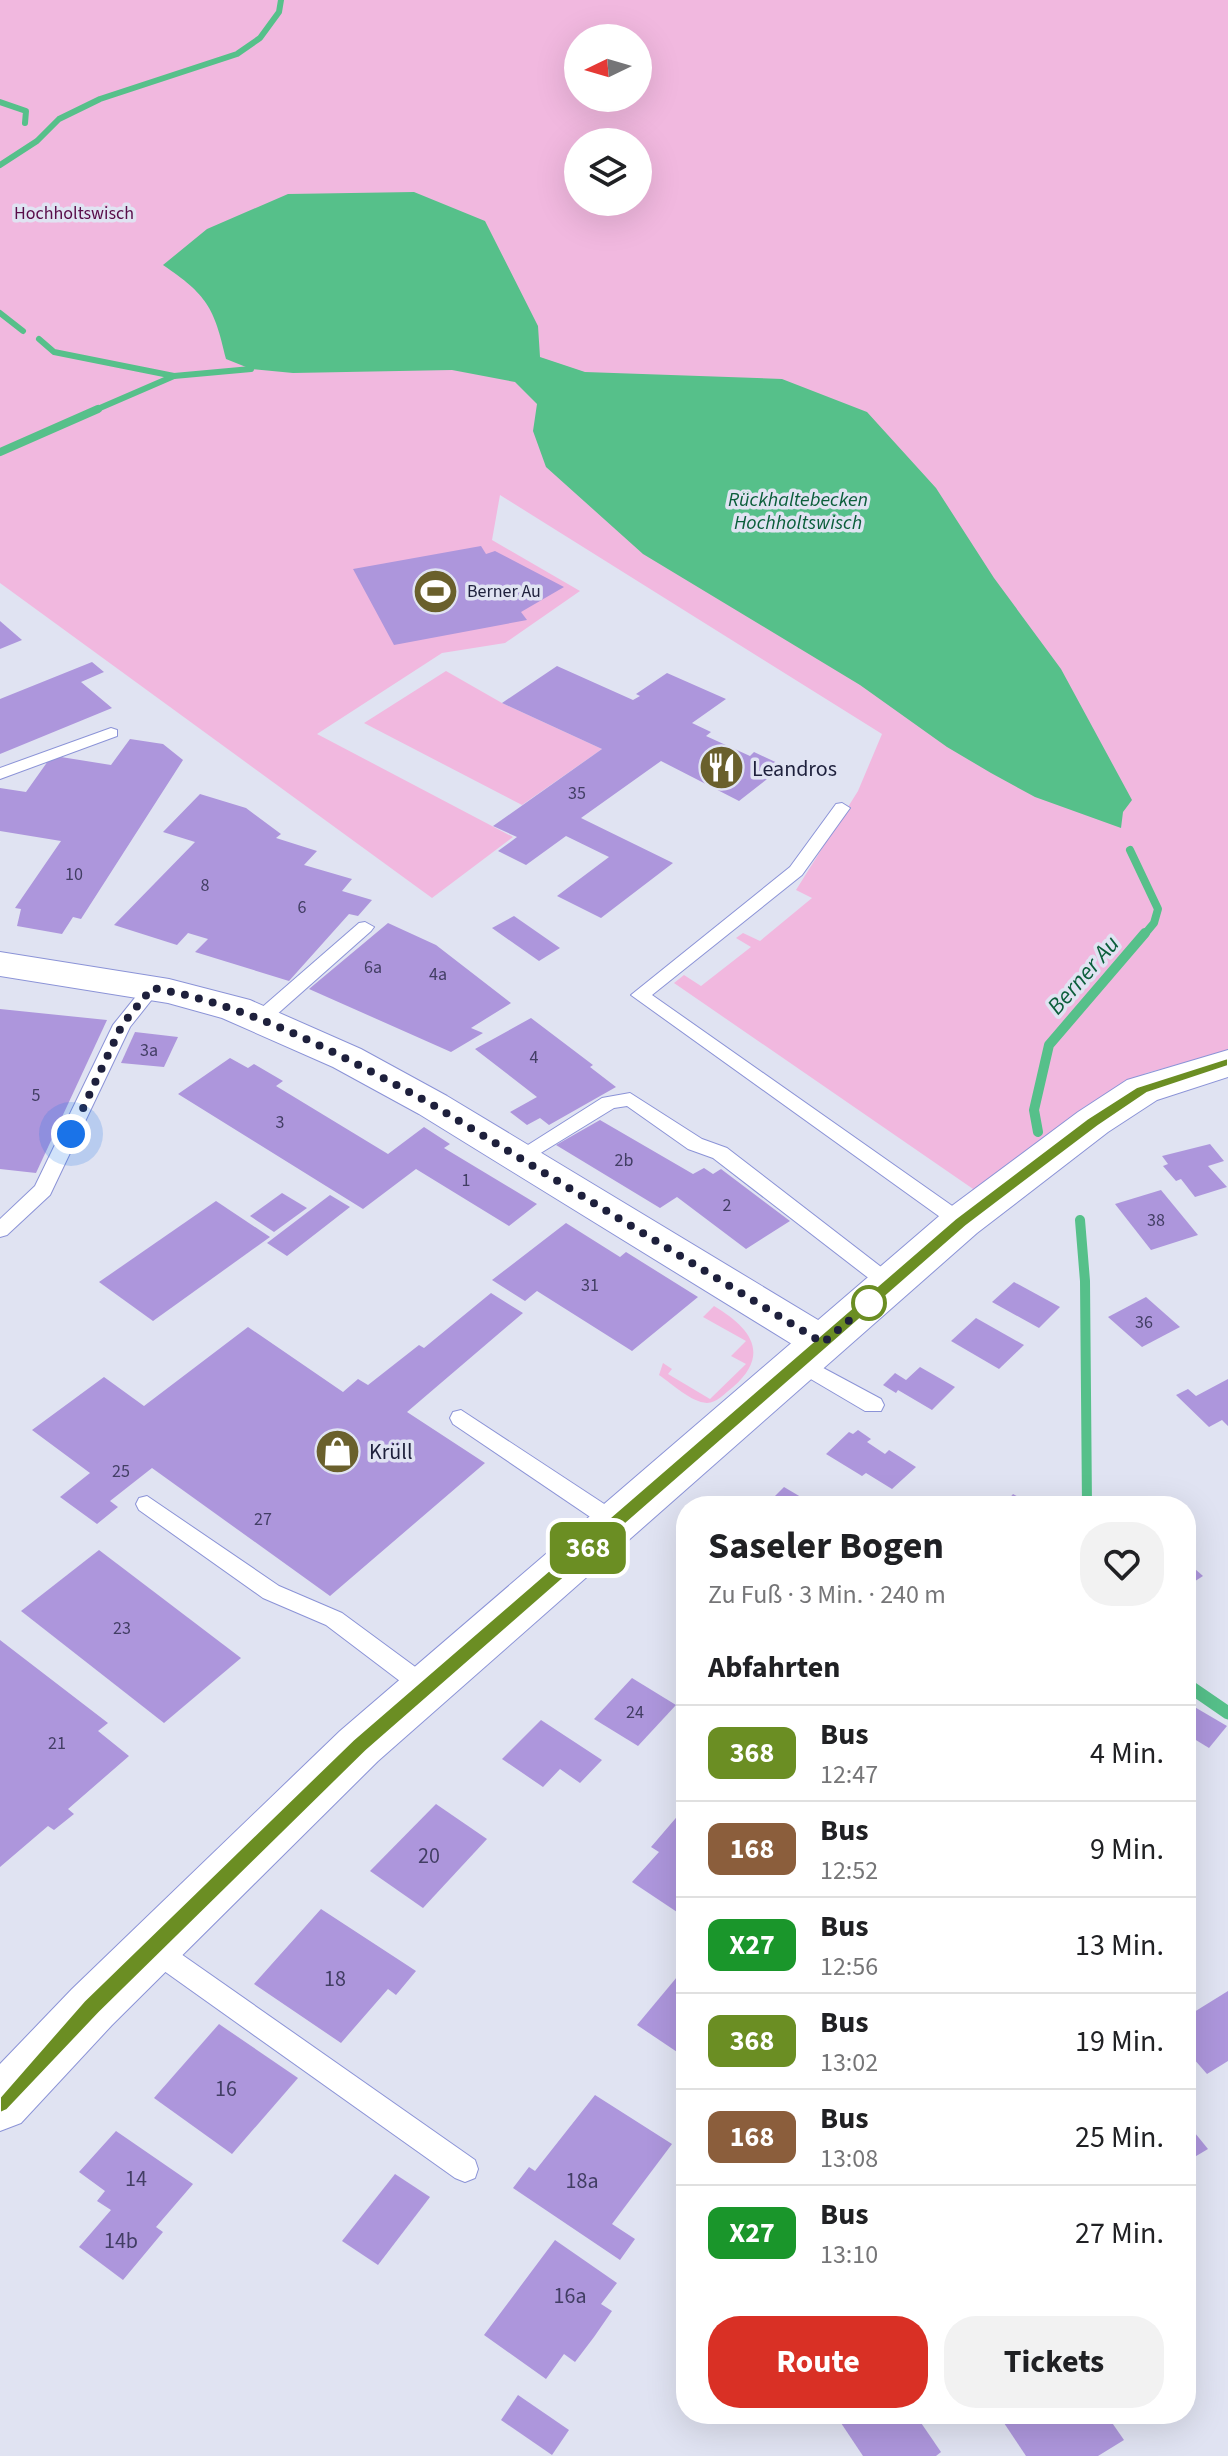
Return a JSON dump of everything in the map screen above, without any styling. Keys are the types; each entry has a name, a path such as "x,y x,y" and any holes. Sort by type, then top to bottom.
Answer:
{"street":[{"path":"0,964 152,988 236,1009 347,1058 519,1157 811,1353"},
{"path":"0,2104 152,1948 359,1746 961,1222 1093,1122 1142,1090 1228,1063"}],"lane":[{"path":"0,774 111,733"},
{"path":"842,808 796,871 640,995 961,1222"},
{"path":"259,1020 365,927"},
{"path":"0,1230 43,1190 122,1025 152,988"},
{"path":"519,1157 609,1102 630,1099 695,1144 720,1153 891,1285"},
{"path":"811,1353 873,1405"},
{"path":"461,1418 616,1523"},
{"path":"147,1504 271,1592 334,1619 425,1687"},
{"path":"152,1948 465,2169"}],"green space":[{"name":"Hochholtswisch","path":"0,0 1228,0 1228,1051 1146,1073 1084,1107 976,1191 674,983 684,975 701,986 751,947 736,938 743,933 760,941 812,898 796,890 858,791 882,734 500,495 492,540 580,591 505,643 442,653 317,734 513,837 432,898 0,583"},
{"path":"446,671 502,703 602,749 522,805 364,723"},
{"path":"714,1306 746,1332 753,1352 745,1375 721,1397 707,1403 688,1396 659,1375 663,1363 672,1369 668,1374 710,1399 746,1364 731,1356 746,1341 703,1317"}],"water":[{"name":"Rückhaltebecken Hochholtswisch","path":"414,192 485,221 538,326 540,357 585,372 782,379 867,412 936,488 994,578 1061,669 1132,800 1123,812 1121,828 1035,797 991,773 947,747 860,685 643,554 546,467 533,431 537,404 515,382 452,370 293,373 251,369 226,359 217,327 206,304 190,285 163,265 207,229 288,194"}],"building":[{"name":"Berner Au","path":"481,546 486,554 495,551 564,587 521,612 527,620 394,645 353,569"},
{"path":"0,621 22,640 0,649"},
{"path":"92,662 104,672 81,682 112,708 0,754 0,699"},
{"path":"557,666 633,700 640,696 636,694 667,673 726,699 692,723 711,732 706,736 750,756 754,752 784,766 739,801 661,761 581,818 673,863 601,918 557,896 609,857 566,836 526,865 498,851 517,837 493,826 602,749 502,703"},
{"path":"130,739 163,744 183,760 81,919 73,917 62,934 17,926 21,909 15,908 61,841 0,831 0,788 26,792 48,761 61,757 111,765"},
{"path":"200,794 246,808 281,834 276,838 317,851 304,865 352,879 342,891 372,900 358,916 349,914 289,981 195,952 208,939 188,933 177,945 114,925 195,842 163,832"},
{"path":"514,916 560,948 539,961 492,928"},
{"path":"388,923 436,945 511,1003 471,1028 483,1033 451,1052 309,989"},
{"path":"0,1009 107,1020 36,1173 0,1169"},
{"path":"531,1018 593,1065 590,1067 616,1087 549,1125 540,1118 527,1125 510,1112 537,1097 475,1049"},
{"path":"135,1032 178,1037 164,1067 121,1063"},
{"path":"230,1058 248,1068 254,1064 283,1081 276,1086 388,1154 424,1127 450,1144 444,1148 537,1204 509,1226 416,1169 363,1209 178,1094"},
{"path":"600,1120 693,1174 704,1168 713,1174 721,1169 790,1221 746,1249 677,1197 660,1208 556,1145"},
{"path":"1210,1144 1224,1161 1208,1166 1227,1187 1195,1197 1181,1179 1176,1181 1163,1166 1168,1164 1162,1156"},
{"path":"1161,1190 1198,1235 1151,1250 1115,1204"},
{"path":"282,1193 307,1208 274,1232 250,1216"},
{"path":"330,1195 350,1207 287,1256 267,1243"},
{"path":"216,1201 270,1237 153,1321 99,1282"},
{"path":"566,1223 620,1257 626,1252 698,1297 632,1351 537,1291 525,1301 492,1280"},
{"path":"1014,1282 1060,1307 1039,1328 992,1302"},
{"path":"491,1293 523,1313 407,1412 485,1463 330,1596 152,1468 110,1501 118,1507 97,1524 60,1497 90,1473 32,1430 104,1377 144,1406 248,1327 343,1392 358,1379 368,1385 419,1345 424,1348"},
{"path":"1146,1297 1180,1327 1142,1347 1108,1317"},
{"path":"976,1318 1024,1345 999,1369 951,1341"},
{"path":"920,1367 955,1387 932,1410 883,1385 895,1373 906,1380"},
{"path":"1228,1379 1228,1426 1222,1420 1209,1427 1176,1395 1188,1389 1196,1396"},
{"path":"858,1430 871,1439 867,1442 885,1454 889,1450 916,1467 892,1489 866,1473 862,1476 826,1454 849,1432 853,1434"},
{"path":"784,1487 799,1496 775,1496"},
{"path":"99,1550 241,1658 164,1723 21,1611"},
{"path":"0,1640 108,1723 98,1731 129,1756 68,1809 74,1814 54,1830 48,1826 0,1867"},
{"path":"632,1678 676,1705 638,1746 594,1719"},
{"path":"1196,1708 1227,1726 1209,1748 1196,1740"},
{"path":"541,1720 602,1760 580,1783 560,1769 543,1787 502,1759"},
{"path":"436,1804 487,1839 423,1908 370,1871"},
{"path":"676,1818 676,1911 632,1882 659,1852 651,1847"},
{"path":"321,1909 416,1971 396,1995 388,1989 341,2043 254,1984"},
{"path":"676,1978 676,2051 637,2025"},
{"path":"1228,1991 1228,2061 1207,2074 1196,2061 1196,2011"},
{"path":"219,2024 298,2078 232,2154 154,2098"},
{"path":"595,2095 672,2144 612,2224 635,2239 620,2260 513,2188 529,2167 535,2171"},
{"path":"116,2131 193,2184 156,2227 163,2232 123,2280 79,2247 111,2210 97,2201 105,2191 79,2172"},
{"path":"1196,2134 1208,2149 1196,2156"},
{"path":"395,2174 430,2197 378,2265 342,2241"},
{"path":"555,2240 617,2283 601,2304 612,2311 594,2337 575,2362 564,2354 546,2379 484,2335"},
{"path":"518,2395 569,2430 552,2455 501,2420"},
{"path":"842,2424 922,2424 941,2452 936,2456 863,2456"},
{"path":"1005,2424 1113,2424 1124,2440 1098,2456 1026,2456"}],"waterway":[{"name":"Berner Au","path":"0,165 37,141 59,119 100,99 237,54 260,38 279,12 281,0"},
{"path":"0,102 26,111 25,123"},
{"name":"Berner Au","path":"0,313 23,331"},
{"name":"Berner Au","path":"39,339 54,352 174,376"},
{"name":"Berner Au","path":"174,376 251,369"},
{"path":"93,411 174,376"},
{"path":"0,452 98,409"},
{"name":"Berner Au","path":"1130,850 1158,909 1154,923 1144,935"},
{"name":"Berner Au","path":"1038,1132 1034,1110 1049,1045 1145,933"},
{"name":"Berner Au","path":"1080,1220 1085,1281 1087,1496"},
{"name":"Berner Au","path":"1196,1691 1228,1713"}],"bus line":[{"name":"368","path":"0,2103 92,2007 359,1746 961,1222 1093,1122 1142,1090 1228,1063"}],"place":[{"name":"Berner Au","path":"436,591"},
{"name":"Leandros","path":"721,768"},
{"name":"Krüll","path":"338,1451"}],"route":[{"path":"71,1134 130,1011 152,988 169,991 236,1009 347,1058 433,1105 823,1343 875,1298 869,1303"}]}
